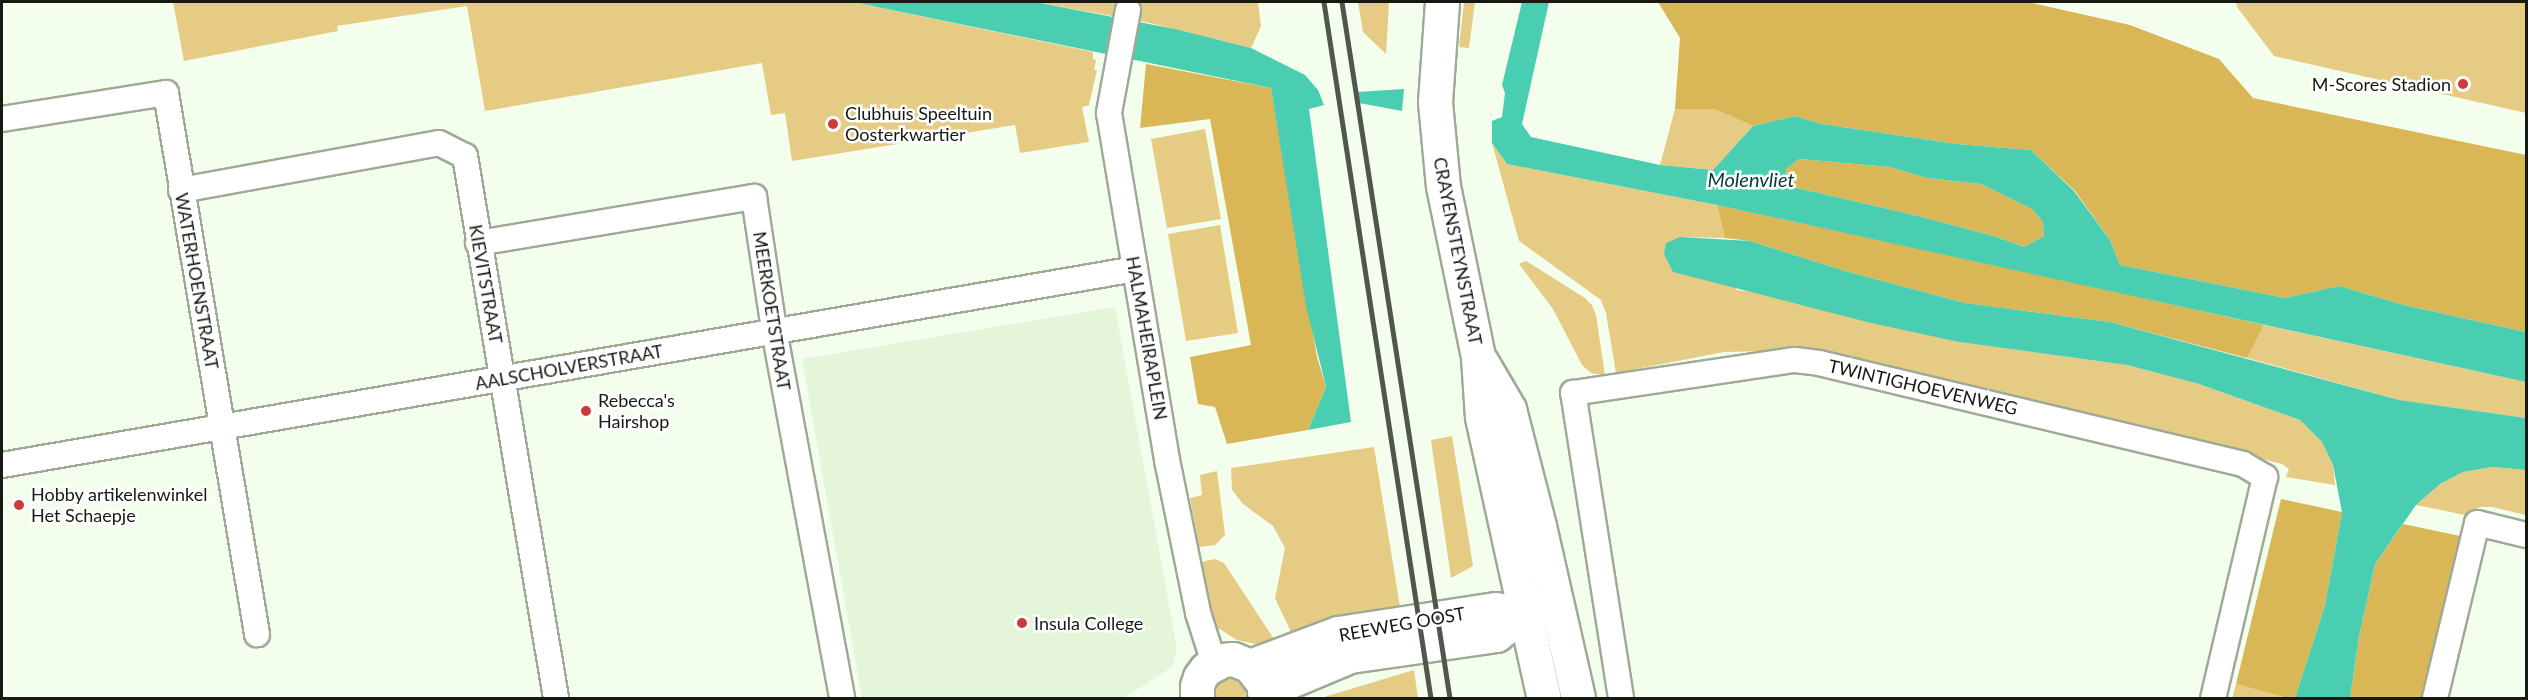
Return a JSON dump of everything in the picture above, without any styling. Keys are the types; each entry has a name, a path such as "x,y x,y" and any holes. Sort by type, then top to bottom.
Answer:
{"main road":[{"name":"CRAYENSTEYNSTRAAT","path":"1442,2 1435,102 1443,186 1478,357 1482,417 1509,532 1523,614 1544,699"},
{"name":"CRAYENSTEYNSTRAAT","path":"1478,357 1509,409 1578,699"},
{"name":"REEWEG OOST","path":"1259,686 1338,633 1495,609 1523,614 1556,605"},
{"path":"1197,699 1200,677 1214,663 1233,659 1259,686"}],"street":[{"name":"HALMAHEIRAPLEIN","path":"1128,10 1118,75 1109,113 1170,471 1198,613 1214,663"},
{"name":"WATERHOENSTRAAT","path":"2,119 166,93 257,634"},
{"name":"KIEVITSTRAAT","path":"181,189 439,143 465,156 556,699"},
{"name":"MEERKOETSTRAAT","path":"478,243 754,197 774,330 842,699"},
{"name":"AALSCHOLVERSTRAAT","path":"2,465 502,380 774,330 1136,270"},
{"name":"TWINTIGHOEVENWEG","path":"1621,699 1573,393 1806,361 2243,464 2265,477 2212,699"},
{"path":"2436,699 2477,523 2526,535"}],"shaded area":[{"path":"173,2 853,2 1093,52 1093,59 1096,60 1094,70 1097,70 1089,105 1082,107 1089,142 1020,153 1015,125 792,161 785,113 771,115 762,63 485,111 467,6 337,26 338,31 184,61"},
{"path":"1035,2 1258,2 1261,26 1251,48 1150,23"},
{"path":"1358,2 1389,2 1386,54 1363,32"},
{"path":"1464,2 1475,2 1469,48 1459,47"},
{"path":"1658,2 2027,2 2130,25 2219,59 2253,98 2526,155 2526,332 2404,305 2339,286 2285,298 2120,265 2110,240 2075,191 2031,150 1957,144 1822,124 1795,116 1753,126 1714,109 1675,109 1680,38"},
{"name":"M-Scores Stadion","path":"2236,2 2526,2 2526,113 2274,56 2237,7"},
{"path":"1146,64 1271,88 1317,357 1326,387 1308,430 1227,444 1215,407 1198,404 1190,357 1251,345 1210,119 1140,128"},
{"path":"1675,109 1714,109 1753,126 1713,170 1660,165"},
{"path":"1205,129 1221,219 1167,228 1151,139"},
{"path":"1492,143 1507,164 1717,205 1725,238 1681,237 1737,290 1767,294 1959,342 2127,365 2199,384 2300,420 2322,442 2333,465 2335,485 2286,477 2289,469 2282,464 1823,350 1724,352 1616,373 1606,313 1601,300 1519,241"},
{"path":"1799,159 1890,167 1927,178 1981,184 2032,209 2043,222 2044,236 2024,247 1997,237 1914,215 1784,185 1786,169"},
{"path":"1717,205 2264,325 2247,358 2110,322 1965,303 1845,271 1750,241 1725,238"},
{"path":"1220,225 1238,333 1186,341 1168,234"},
{"path":"1526,261 1585,298 1592,305 1596,315 1605,375 1591,373 1582,365 1553,309 1519,264"},
{"path":"1115,307 1177,649 1172,667 1124,698 862,698 802,359"},
{"path":"2264,325 2526,382 2526,418 2399,400 2247,358"},
{"path":"1452,436 1473,566 1451,578 1431,440"},
{"path":"1374,447 1400,607 1291,632 1275,598 1285,548 1273,526 1243,504 1232,490 1231,468"},
{"path":"2492,467 2526,470 2526,515 2492,507 2480,507 2472,511 2470,516 2416,505 2440,484 2463,472"},
{"path":"1217,471 1225,535 1215,545 1199,547 1190,498 1202,495 1200,475"},
{"path":"2281,499 2342,512 2325,605 2295,698 2287,698 2236,684"},
{"path":"2403,524 2465,537 2426,698 2350,698 2359,637 2375,564"},
{"path":"1215,559 1224,563 1278,645 1265,646 1237,640 1218,628 1211,615 1201,562"},
{"path":"1414,670 1418,698 1321,698"},
{"path":"1232,678 1245,688 1246,698 1215,698 1218,683"},
{"path":"2236,684 2287,698 2232,698"}],"water":[{"path":"853,2 1035,2 1175,29 1251,48 1305,75 1318,90 1324,105 1309,109 1351,422 1308,430 1326,387 1306,306 1271,88"},
{"name":"Molenvliet","path":"1522,2 1549,2 1522,124 1531,137 1660,165 1713,170 1753,126 1795,116 1822,124 1957,144 2031,150 2074,191 2110,240 2120,265 2285,298 2339,286 2404,305 2526,332 2526,382 1717,205 1507,164 1492,143 1492,121 1502,117 1505,93 1502,85","holes":["1799,159 1890,167 1927,178 1981,184 2032,209 2043,222 2044,236 2024,247 1997,237 1914,215 1784,185 1786,169"]},
{"path":"1404,89 1402,111 1359,103 1357,92"},
{"path":"1680,237 1750,241 1845,271 1965,303 2110,322 2399,400 2526,418 2526,470 2492,467 2463,472 2440,484 2416,505 2375,564 2359,637 2350,698 2295,698 2325,605 2342,512 2333,465 2322,442 2300,420 2199,384 2127,365 1959,342 1867,322 1673,272 1664,254 1666,243"}],"railway":[{"path":"1324,2 1431,698"},
{"path":"1342,2 1450,698"}],"place":[{"name":"M-Scores Stadion","path":"2463,84"},
{"name":"Clubhuis Speeltuin Oosterkwartier","path":"833,124"},
{"name":"Rebecca's Hairshop","path":"586,411"},
{"name":"Hobby artikelenwinkel Het Schaepje","path":"19,505"},
{"name":"Insula College","path":"1022,623"}]}
